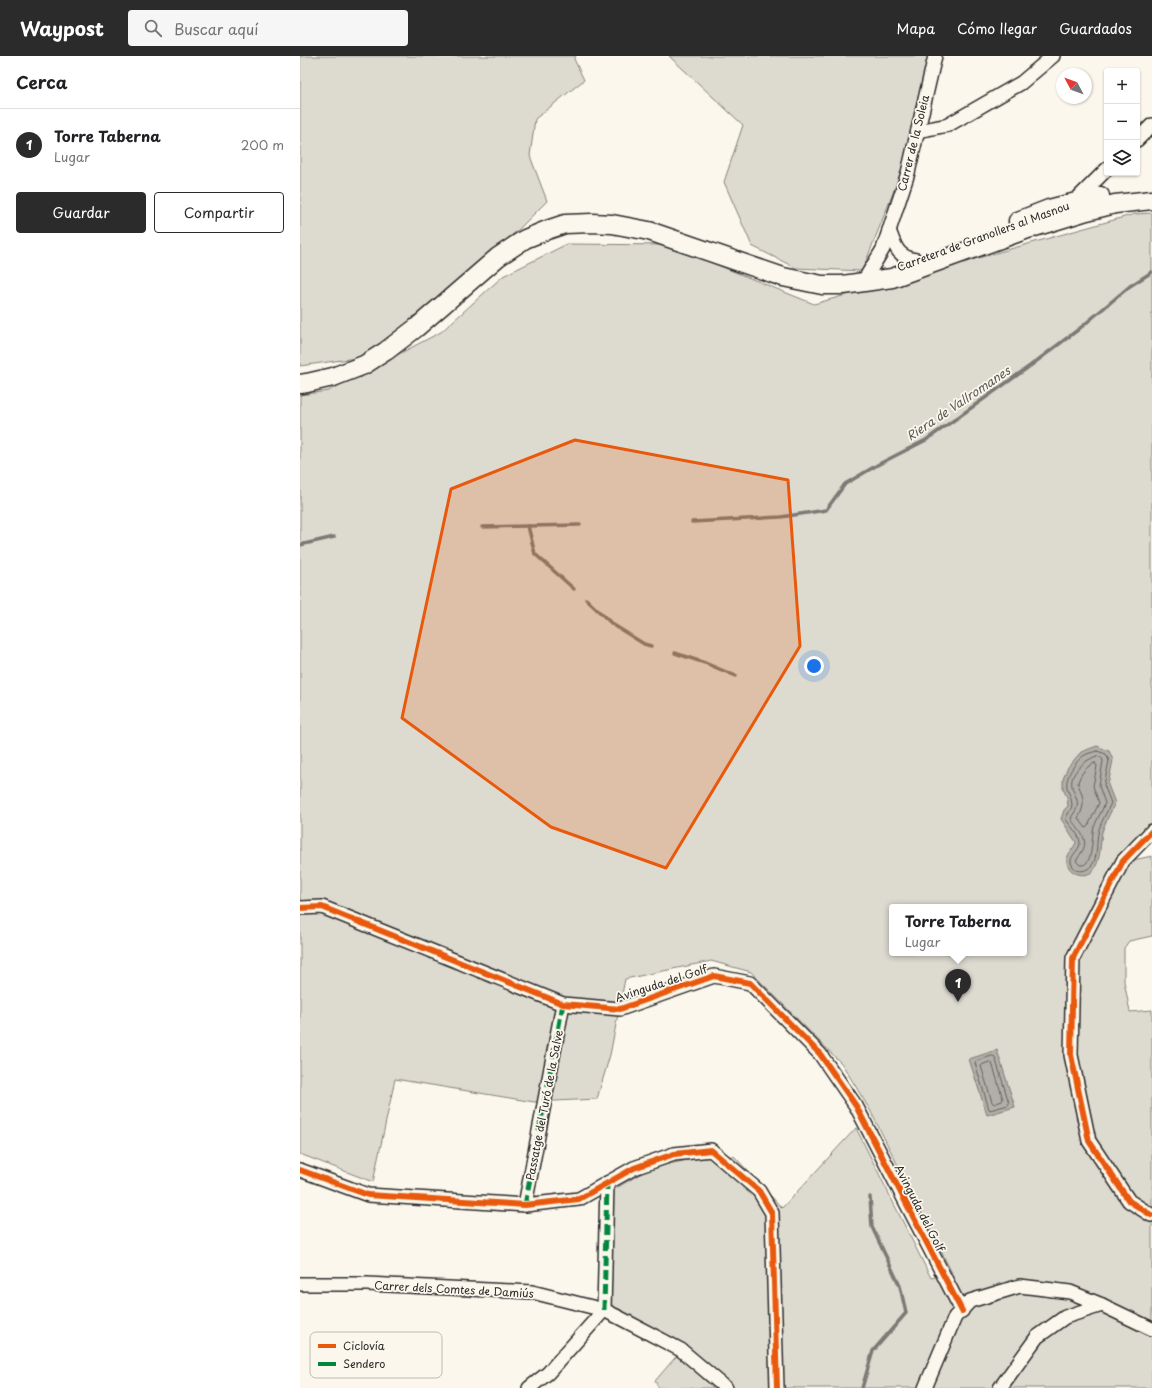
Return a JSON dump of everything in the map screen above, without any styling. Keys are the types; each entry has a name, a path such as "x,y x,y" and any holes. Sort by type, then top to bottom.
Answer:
{"main road":[{"name":"Carretera de Granollers al Masnou","path":"300,384 333,377 364,365 386,351 416,328 498,257 525,239 565,224 612,224 649,231 797,281 822,285 843,285 892,278 1025,230 1108,194 1152,188"},
{"name":"Carretera de Granollers al Masnou","path":"863,282 1049,209 1152,200"}],"street":[{"name":"Carrer de la Soleia","path":"863,282 883,249 908,173 935,56"},
{"path":"918,131 948,125 1021,83 1053,56"},
{"path":"1140,137 1152,125"},
{"path":"1080,206 1104,172"},
{"path":"889,230 894,244 903,256 916,260"},
{"path":"1151,1215 1129,1201 1089,1141 1071,1055 1073,958 1123,862 1152,831"},
{"name":"Avinguda del Golf","path":"300,908 322,907 563,1004 620,1009 714,976 750,983 820,1054 856,1106 962,1311"},
{"name":"Passatge del Turó de la Salve","path":"526,1205 563,1004"},
{"path":"300,1170 368,1194 526,1205 579,1199 634,1168 674,1154 711,1150 759,1191 772,1213 777,1388"},
{"path":"529,1388 548,1373 604,1310 607,1183"},
{"name":"Carrer dels Comtes de Damiús","path":"300,1284 367,1284 532,1292 604,1310 681,1350 726,1388"},
{"path":"925,1388 955,1317 970,1301 1020,1286 1070,1292 1102,1305 1152,1329"},
{"path":"1000,1388 1037,1337 1065,1317 1102,1305"}],"highlighted area":[{"path":"575,440 788,480 800,646 666,868 551,827 402,718 451,489"}],"shaded area":[{"path":"300,56 576,56 574,59 584,80 535,119 530,156 547,201 518,230 434,302 363,357 300,366"},
{"path":"669,56 930,56 903,168 862,271 796,268 752,246 724,182 743,125"},
{"path":"1152,213 1152,840 1133,860 1152,856 1152,936 1129,941 1124,948 1124,981 1130,1012 1152,1010 1152,1388 659,1388 655,1381 686,1345 608,1306 608,1193 650,1168 697,1158 734,1156 782,1208 856,1128 931,1278 952,1273 870,1110 842,1064 751,972 711,961 625,979 610,1055 597,1099 534,1102 395,1079 373,1182 300,1154 300,395 328,391 441,332 503,276 567,244 668,245 814,304 1135,214"}],"water":[{"path":"1097,746 1109,751 1113,760 1108,785 1115,803 1102,832 1097,864 1092,872 1084,875 1075,873 1071,870 1067,862 1068,856 1076,842 1061,819 1064,810 1068,806 1067,797 1063,789 1063,779 1068,767 1081,752"},
{"path":"997,1050 1015,1107 987,1115 969,1059"}],"waterway":[{"name":"Riera de Vallromanes","path":"692,522 781,517 826,510 845,484 879,464 926,440 1030,366 1079,329 1130,286 1152,272"},
{"name":"Riera de Vallromanes","path":"482,527 580,525"},
{"path":"528,526 535,554 574,589"},
{"name":"Riera de Vallromanes","path":"300,545 334,537"},
{"path":"586,599 612,624 644,644 651,646"},
{"path":"675,653 705,663 736,676"},
{"path":"862,1388 873,1351 906,1313 900,1286 872,1227 870,1197"}],"marked path":[{"path":"525,1205 563,1004"},
{"path":"604,1310 607,1183"}],"cycle path":[{"path":"1151,1215 1129,1201 1089,1141 1071,1055 1073,958 1123,861 1152,831"},
{"path":"300,908 322,907 563,1004 620,1009 714,976 750,983 820,1054 856,1106 962,1311"},
{"path":"300,1170 368,1195 525,1205 579,1199 634,1168 674,1154 711,1150 759,1191 772,1213 777,1388"}],"place":[{"name":"Torre Taberna","path":"958,1002"}]}
